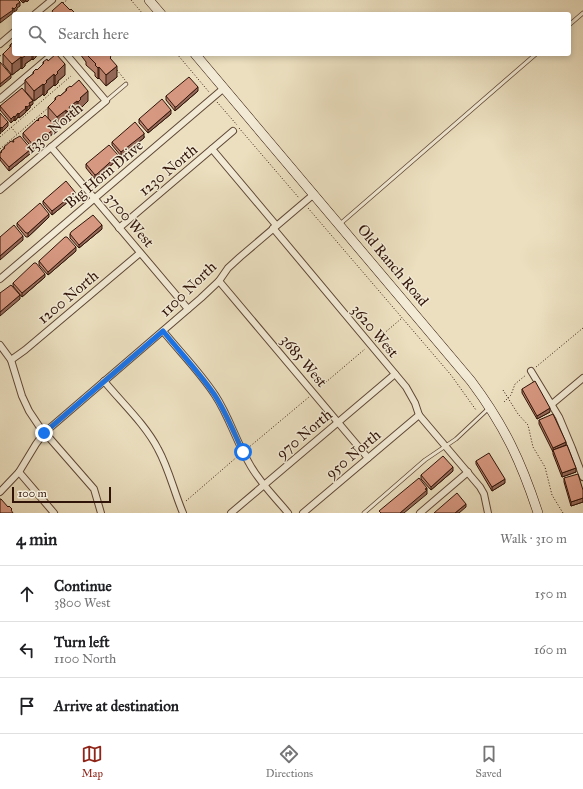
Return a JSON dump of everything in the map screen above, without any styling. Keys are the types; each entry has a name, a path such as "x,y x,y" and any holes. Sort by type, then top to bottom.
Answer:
{"street":[{"path":"37,12 52,0"},
{"path":"149,0 159,12"},
{"path":"0,44 12,34"},
{"path":"0,99 51,56"},
{"path":"68,56 106,101"},
{"name":"Old Ranch Road","path":"197,56 472,381 491,407 506,433 520,462 538,513"},
{"name":"Big Horn Drive","path":"0,279 224,88"},
{"name":"1330 North","path":"2,186 106,101"},
{"name":"1230 North","path":"119,228 233,131"},
{"name":"3700 West","path":"51,147 188,309"},
{"name":"3620 West","path":"212,149 406,387 415,403 419,415 482,490 488,513"},
{"name":"1100 North","path":"0,492 19,472 44,433 188,309 219,281 233,263 314,194"},
{"name":"1200 North","path":"11,360 25,350 140,252"},
{"name":"3685 West","path":"219,281 368,458"},
{"path":"163,331 215,395 226,414 249,464 264,485 288,513"},
{"path":"0,345 11,360 25,404 34,419 44,433 94,489 101,513"},
{"path":"531,371 552,404 566,432 583,477"},
{"name":"970 North","path":"231,513 395,374"},
{"path":"552,404 583,378"},
{"path":"104,381 147,432 158,448 166,464 183,513"},
{"name":"950 North","path":"303,513 419,415"},
{"path":"19,472 54,513"},
{"path":"420,513 468,472"}],"lane":[{"path":"571,23 583,13"},
{"path":"340,224 534,56"},
{"path":"106,101 127,83"},
{"path":"364,513 425,460 456,439 491,407"}],"path":[{"path":"62,4 66,0"},
{"path":"131,0 140,12"},
{"path":"0,56 5,52"},
{"path":"179,56 208,90"},
{"path":"113,65 127,83"},
{"path":"0,137 71,76"},
{"path":"221,107 402,318 454,380 476,410"},
{"path":"0,149 47,109"},
{"path":"11,127 18,134"},
{"path":"375,341 402,318"},
{"path":"504,402 508,399 515,384 583,328"},
{"path":"319,388 366,348"},
{"path":"503,390 518,414 528,425 533,447 546,467 552,495 563,513"},
{"path":"248,448 308,397"},
{"path":"188,499 238,457"}],"building":[{"path":"0,0 18,0 20,2 14,9 12,8 13,10 0,19"},
{"path":"62,2 74,12 53,12"},
{"path":"12,44 12,56 25,56 22,58 21,57 12,64 3,54 11,46 10,45"},
{"path":"54,56 58,56 65,64 55,76 54,74 46,81 47,82 44,85 43,84 34,91 25,80 44,63 43,62 47,59 48,61"},
{"path":"88,56 110,56 110,58 117,66 106,75 99,67 98,68 95,65 96,64"},
{"path":"0,62 11,75 0,84"},
{"path":"189,77 198,87 175,107 166,96"},
{"path":"79,80 88,91 80,98 81,99 78,102 77,101 69,107 70,109 67,112 66,110 57,117 48,107 56,99 55,98 59,95 60,96 67,90 66,89 70,86 71,87"},
{"path":"22,88 33,101 11,119 0,106"},
{"path":"162,99 171,110 148,130 139,119"},
{"path":"0,113 8,122 2,128 0,128"},
{"path":"45,115 56,127 34,146 23,133 37,120 38,121 38,119"},
{"path":"135,122 144,134 121,152 112,142"},
{"path":"20,136 31,149 9,167 0,157 0,153 11,141 14,142 13,140"},
{"path":"109,145 118,155 95,175 86,164"},
{"path":"66,181 75,192 52,211 43,201"},
{"path":"40,203 49,214 28,233 26,233 17,223"},
{"path":"93,215 102,225 79,245 70,234"},
{"path":"14,225 23,236 0,256 0,237"},
{"path":"65,237 67,237 76,247 48,272 39,261"},
{"path":"34,263 36,263 45,274 22,293 13,283"},
{"path":"11,285 20,295 0,312 0,293"},
{"path":"535,381 550,408 537,416 522,389"},
{"path":"553,414 566,442 553,448 539,420"},
{"path":"567,445 576,468 562,473 553,450"},
{"path":"489,453 505,479 492,487 476,461"},
{"path":"443,456 453,467 431,487 421,475"},
{"path":"578,474 583,490 583,498 571,502 564,478"},
{"path":"419,478 427,490 400,513 381,513 379,511"},
{"path":"457,493 466,504 455,513 434,513"},
{"path":"0,499 12,509 11,510 13,513 0,513"}],"route":[{"path":"44,433 163,331 215,395 226,414 243,452"}]}
